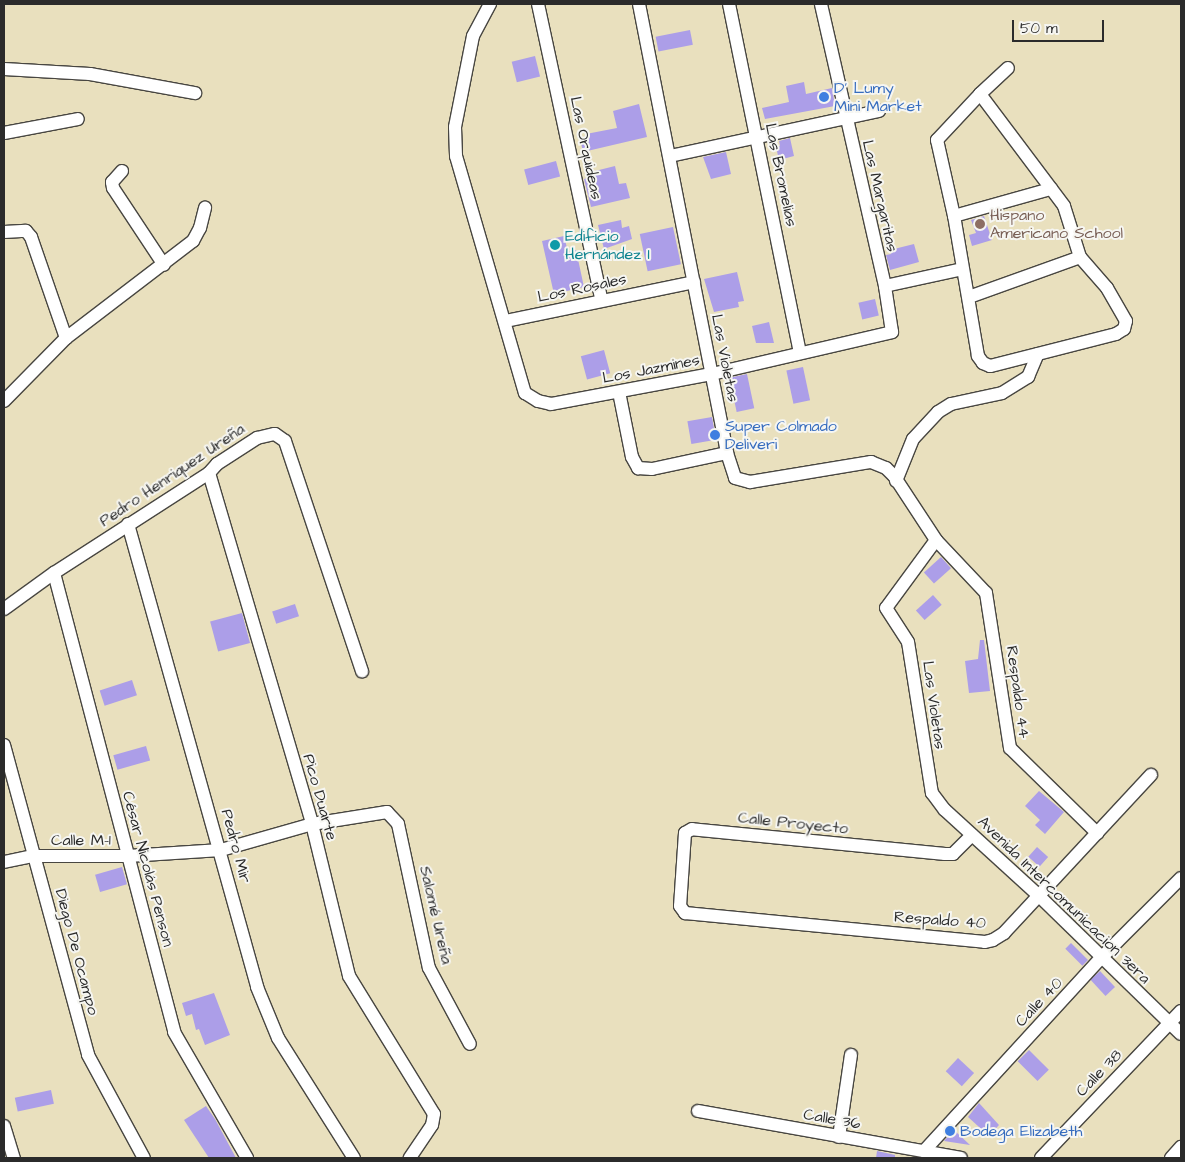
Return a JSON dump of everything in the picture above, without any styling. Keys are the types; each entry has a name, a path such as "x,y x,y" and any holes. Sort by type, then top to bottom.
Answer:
{"street":[{"path":"490,4 474,36 454,141 506,322"},
{"name":"Las Orquideas","path":"538,4 601,299"},
{"name":"Las Violetas","path":"639,4 727,453 735,478 742,482 871,462 886,468 936,540 886,608 908,642 929,786"},
{"name":"Las Bromelias","path":"729,4 800,352"},
{"name":"Las Margaritas","path":"822,4 845,119 893,326 888,335"},
{"path":"980,94 1064,206 1080,257 1107,288 1126,321 1124,329 990,366 982,363 978,356 954,216 937,140 980,94 1008,68"},
{"path":"4,69 90,74 195,93"},
{"path":"670,156 879,111"},
{"path":"4,133 78,119"},
{"path":"122,171 112,182 113,188 164,265"},
{"path":"954,216 1051,189"},
{"path":"4,401 66,338 164,265 197,235 204,208"},
{"path":"4,232 26,232 31,237 66,338"},
{"path":"969,297 1080,257"},
{"path":"885,286 962,269"},
{"name":"Los Rosales","path":"506,322 601,299 694,282"},
{"name":"Los Jazmines","path":"506,322 525,393 538,401 551,404 712,374 800,352 888,335"},
{"path":"896,481 913,439 938,412 951,404 1002,393 1028,377 1038,354"},
{"path":"619,392 632,457 638,468 652,469 727,453"},
{"name":"Pedro Henriquez Ureña","path":"4,609 54,573 209,473 217,464 257,438 275,434 285,441 362,671"},
{"name":"Pico Duarte","path":"209,473 312,824 350,976 434,1114 432,1125 410,1158"},
{"name":"Pedro Mir","path":"128,524 221,850 257,987 278,1038 354,1158"},
{"name":"Respaldo 44","path":"936,540 986,593 1010,748 1097,833"},
{"name":"César Nicolás Penson","path":"54,573 174,1032 247,1158"},
{"name":"Diego De Ocampo","path":"4,745 88,1055 144,1158"},
{"name":"Respaldo 40","path":"685,912 985,942 1004,933 1151,775"},
{"name":"Avenida Intercomunicacion 3era","path":"929,786 936,800 1038,895 1181,1034"},
{"name":"Calle M-1","path":"4,862 33,856 128,856 221,850 312,824 387,812 394,816"},
{"name":"Salomé Ureña","path":"394,816 398,824 430,968 470,1044"},
{"name":"Calle Proyecto","path":"685,912 680,906 685,843 686,834 692,829 945,854 953,854 972,834"},
{"name":"Calle 40","path":"924,1151 1102,958 1181,878"},
{"name":"Calle 38","path":"1041,1158 1181,1011"},
{"path":"839,1137 851,1055"},
{"name":"Calle 36","path":"698,1111 961,1158"},
{"path":"4,1126 14,1158"},
{"path":"1171,1158 1181,1147"}],"building":[{"path":"690,30 693,45 659,51 656,37"},
{"path":"535,56 540,76 517,82 512,62"},
{"path":"804,82 806,94 832,88 835,106 765,119 762,108 789,102 786,86"},
{"path":"639,104 647,137 583,152 581,143 587,142 586,134 617,128 613,111"},
{"path":"790,138 794,156 779,160 776,147 780,146 779,141"},
{"path":"726,152 731,174 711,179 703,157"},
{"path":"556,161 560,176 528,185 524,170"},
{"path":"615,166 619,184 626,183 630,198 591,207 584,179 593,176 591,172"},
{"name":"Hispano Americano School","path":"984,216 992,240 972,246 969,235 976,233 971,220"},
{"path":"621,220 622,228 629,226 632,239 604,249 598,225"},
{"path":"673,227 681,264 648,271 640,234"},
{"path":"564,236 568,252 576,250 584,287 554,294 542,241"},
{"path":"914,244 919,262 890,270 886,255 891,254 890,250"},
{"path":"737,272 744,301 738,302 739,307 714,312 704,279"},
{"path":"875,299 879,316 862,319 858,303"},
{"path":"769,322 774,343 756,343 752,326"},
{"path":"604,350 610,373 587,379 581,356"},
{"path":"803,367 810,400 793,404 786,371"},
{"path":"747,374 754,408 737,412 729,378"},
{"path":"712,417 716,440 691,444 687,421"},
{"path":"941,557 951,568 934,584 924,572"},
{"path":"933,595 942,605 925,620 916,610"},
{"path":"295,604 299,616 276,624 272,611"},
{"path":"242,613 250,643 218,651 210,622"},
{"path":"980,640 984,640 990,691 969,693 965,661 978,659"},
{"path":"132,680 137,695 105,706 100,691"},
{"path":"146,746 150,760 117,770 113,755"},
{"path":"1039,791 1064,812 1045,834 1035,825 1040,820 1025,806"},
{"path":"1037,847 1048,857 1039,867 1028,857"},
{"path":"122,867 127,884 100,892 95,875"},
{"path":"1071,943 1088,960 1082,966 1065,949"},
{"path":"1100,971 1115,987 1105,996 1090,980"},
{"path":"214,993 230,1035 205,1045 199,1029 196,1030 192,1014 186,1016 182,1003"},
{"path":"1029,1050 1049,1070 1037,1081 1018,1061"},
{"path":"958,1058 974,1073 962,1086 946,1071"},
{"path":"51,1090 54,1104 18,1111 15,1098"},
{"path":"979,1103 999,1125 989,1136 968,1117"},
{"path":"206,1106 236,1158 209,1158 184,1120"},
{"name":"Bodega Elizabeth","path":"954,1130 970,1145 944,1141"},
{"path":"877,1151 895,1155 895,1158 876,1158"}],"place":[{"name":"D' Lumy Mini Market","path":"824,97"},
{"name":"Hispano Americano School","path":"980,224"},
{"name":"Edificio Hernández I","path":"555,245"},
{"name":"Super Colmado Deliveri","path":"715,435"},
{"name":"Bodega Elizabeth","path":"950,1131"}]}
